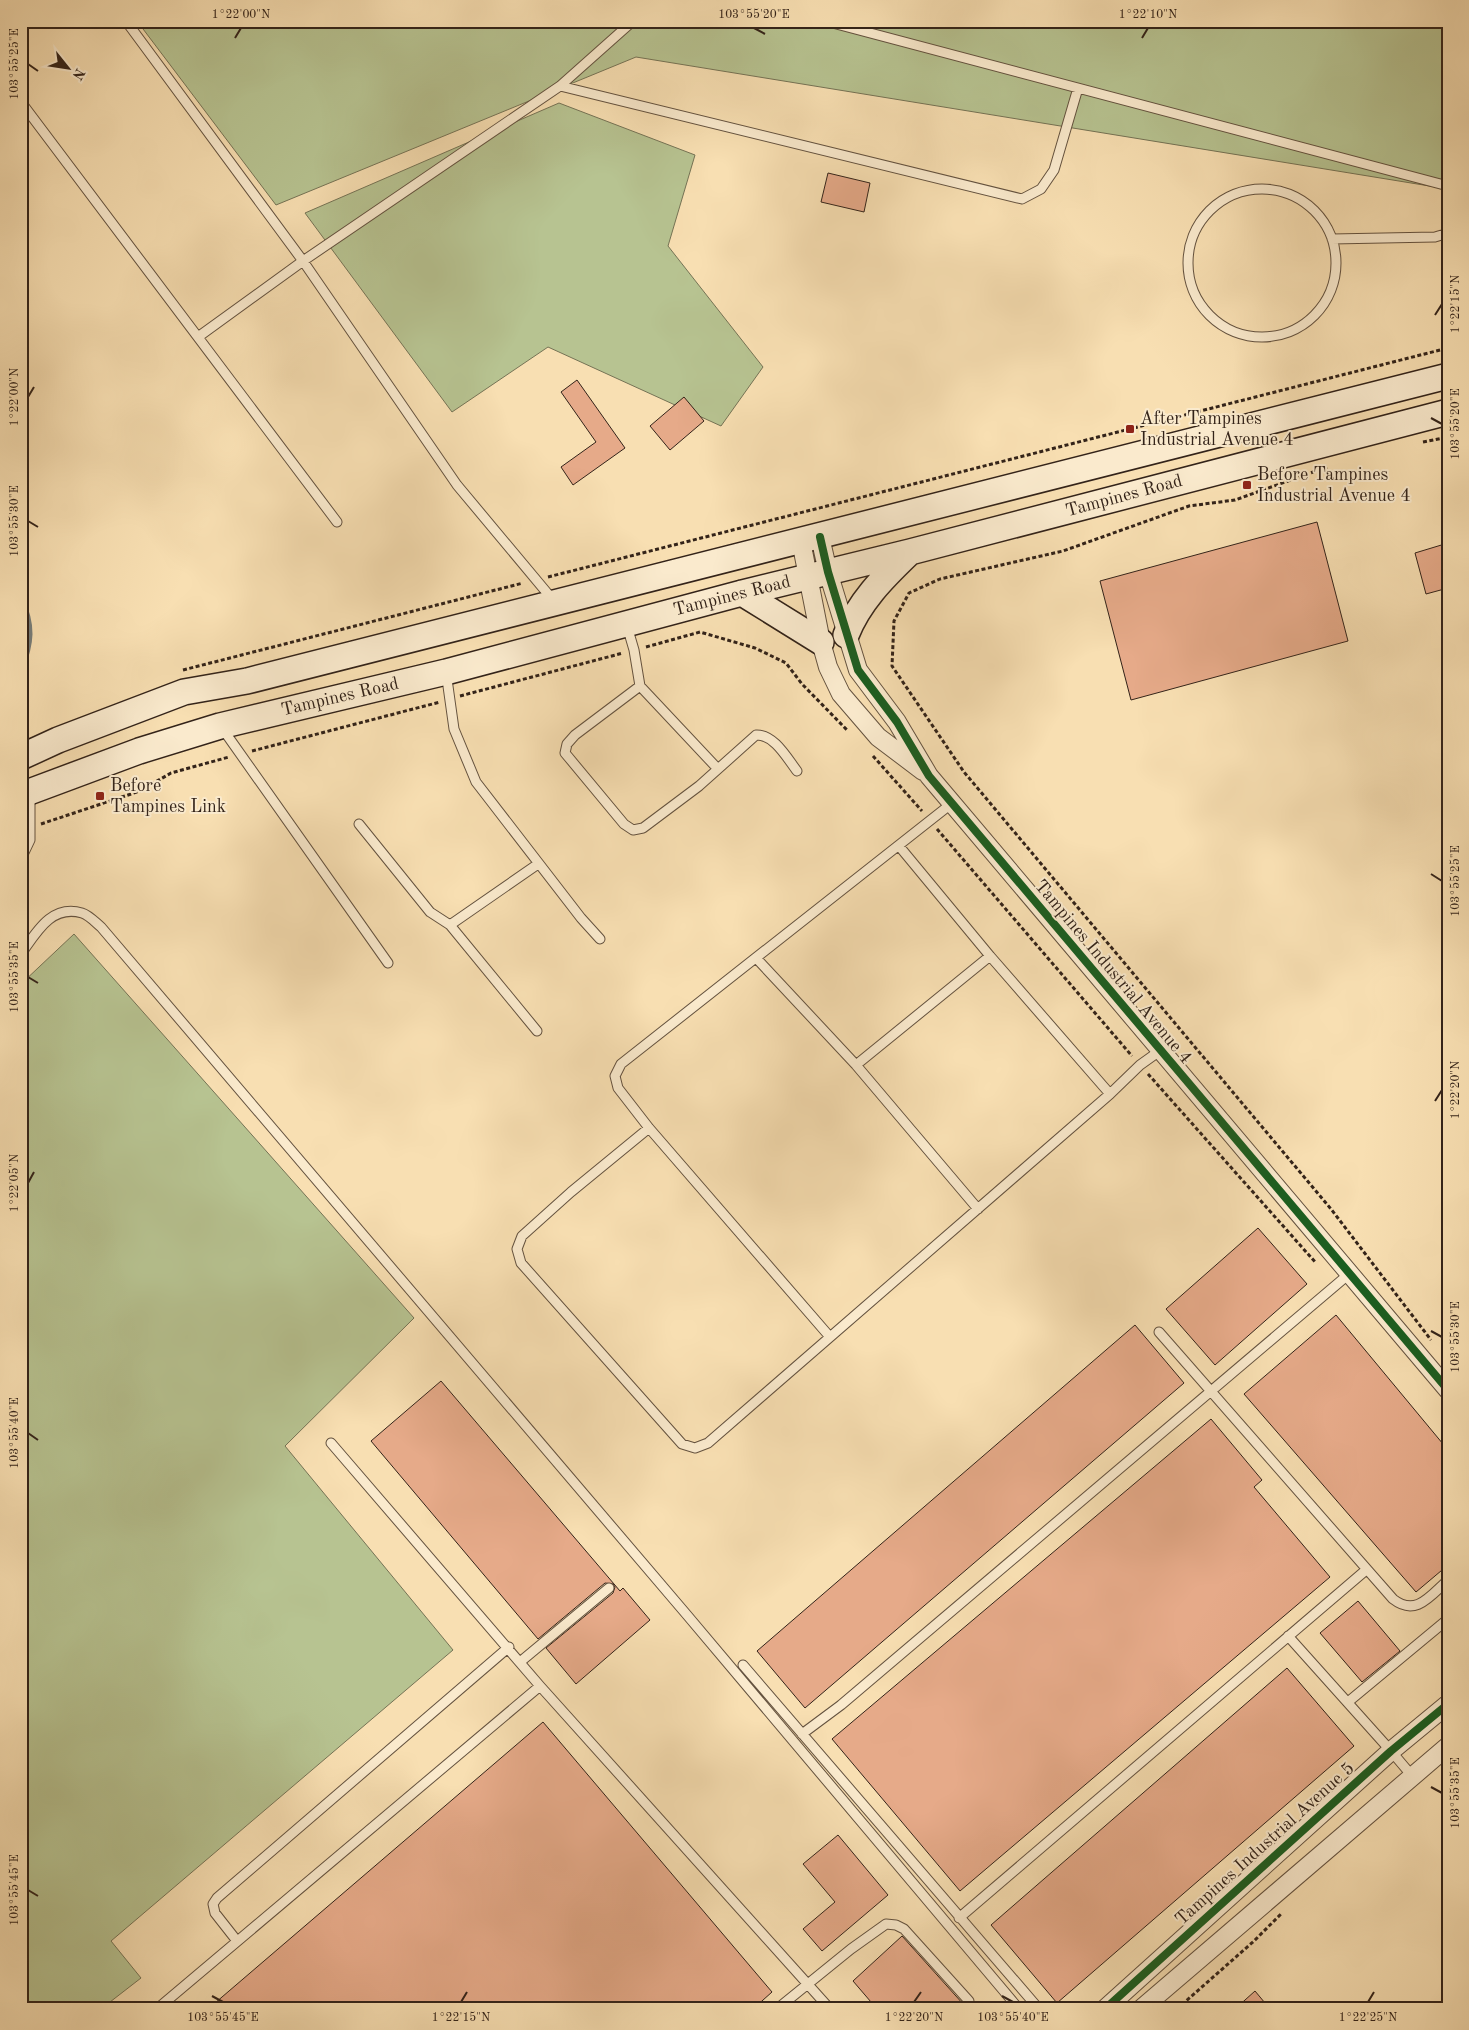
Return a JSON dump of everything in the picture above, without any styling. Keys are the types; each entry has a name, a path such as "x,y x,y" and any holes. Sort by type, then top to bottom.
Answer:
{"main road":[{"name":"Tampines Road","path":"21,757 58,740 184,692 247,681 556,604 1448,376"},
{"name":"Tampines Road","path":"26,793 139,751 220,726 446,672 626,622 910,552 1448,412"},
{"path":"846,635 852,620 880,581 910,552"},
{"path":"742,592 821,642"}],"street":[{"name":"Tampines Industrial Avenue 4","path":"810,539 818,575 821,642 828,667 841,694 878,737 929,776"},
{"name":"Tampines Industrial Avenue 4","path":"818,575 846,635 858,670 898,722 929,776 1448,1390"},
{"name":"Tampines Industrial Avenue 5","path":"1104,2009 1392,1751 1448,1704"},
{"path":"1141,2009 1448,1746"}],"lane":[{"path":"126,21 303,261 457,485 556,604"},
{"path":"198,337 303,261 560,86 633,21"},
{"path":"825,21 1448,186"},
{"path":"560,86 1022,198 1041,189 1054,170 1078,88"},
{"path":"21,102 337,522"},
{"path":"1251,189 1277,190 1301,199 1320,216 1332,238 1336,262 1332,285 1326,299 1322,306 1306,322 1285,333 1262,337 1239,334 1225,327 1218,323 1202,307 1191,286 1188,260 1193,235 1207,213 1227,198 1251,189"},
{"path":"1332,238 1435,238 1445,234 1448,230"},
{"path":"626,622 634,650 640,686 717,768"},
{"path":"446,672 454,730 476,782 538,864 600,939"},
{"path":"640,686 575,735 567,744 565,753 624,824 633,830 643,828 699,786 756,735 764,735 771,739 797,771"},
{"path":"220,726 388,963"},
{"path":"21,859 30,840 26,793"},
{"path":"830,1337 649,1128 618,1088 615,1076 621,1064 758,958 951,804"},
{"path":"360,824 430,912 450,925 537,1031"},
{"path":"899,846 990,956 1110,1094"},
{"path":"450,925 538,864"},
{"path":"21,954 41,925 60,912 83,913 101,927 687,1615 1019,2009"},
{"path":"856,1065 990,956"},
{"path":"758,958 856,1065 978,1209"},
{"path":"649,1128 571,1192 522,1236 517,1249 521,1263 682,1444 694,1448 708,1443 1110,1094 1140,1065 1161,1050"},
{"path":"802,1734 840,1705 1349,1274"},
{"path":"1159,1332 1393,1600 1408,1608 1422,1603 1448,1580"},
{"path":"331,1443 509,1647 540,1686 830,2009"},
{"path":"959,1918 1366,1570"},
{"path":"520,1662 609,1588"},
{"path":"1348,1702 1448,1619"},
{"path":"1288,1636 1392,1751 1413,1777"},
{"path":"237,1941 213,1909 213,1904 217,1898 509,1647"},
{"path":"742,1665 959,1918 1040,2009"},
{"path":"157,2009 540,1686"},
{"path":"777,2009 807,1983 886,1924 896,1925 904,1929 969,2001"}],"path":[{"path":"177,672 1448,348"},
{"path":"1420,442 1448,436"},
{"path":"1330,465 1235,500 1188,506 1063,551 940,579 909,594 894,621 892,666 964,772 1331,1209 1436,1347"},
{"path":"30,828 140,791 171,773 700,632 755,648 786,664 802,684 850,733"},
{"path":"871,754 1140,1065 1335,1285"}],"green space":[{"path":"137,21 1448,21 1448,189 636,57 276,205"},
{"path":"559,103 695,155 668,246 763,367 721,426 548,347 452,412 305,213"},
{"path":"74,934 414,1318 285,1446 453,1650 111,1941 141,1978 101,2009 21,2009 21,984"}],"building":[{"path":"828,173 870,183 864,212 821,202"},
{"path":"577,380 625,448 573,485 561,467 596,442 561,392"},
{"path":"684,397 704,421 670,450 650,426"},
{"path":"1317,522 1348,641 1131,700 1100,581"},
{"path":"1448,543 1448,588 1426,594 1415,553"},
{"path":"1258,1228 1307,1284 1215,1365 1166,1309"},
{"path":"1336,1315 1448,1450 1448,1565 1416,1592 1244,1394"},
{"path":"1135,1325 1184,1383 805,1708 757,1651"},
{"path":"441,1381 620,1591 623,1588 650,1620 576,1684 546,1648 613,1593 615,1587 613,1584 605,1583 538,1639 371,1441"},
{"path":"1211,1419 1262,1480 1254,1487 1330,1577 960,1891 832,1739"},
{"path":"1358,1601 1400,1651 1362,1682 1320,1633"},
{"path":"1287,1668 1354,1746 1057,2003 991,1925"},
{"path":"543,1722 772,1992 753,2009 208,2009"},
{"path":"838,1835 888,1895 822,1951 803,1929 835,1902 803,1864"},
{"path":"902,1936 964,2005 970,2009 877,2009 853,1981"},
{"path":"1255,1991 1270,2009 1235,2009"}],"waterway":[{"path":"21,598 30,626 29,643 21,671"}],"cycle path":[{"path":"820,537 828,572 858,670 897,722 929,776 1448,1390"},
{"path":"1105,2009 1391,1751 1448,1704"}],"place":[{"name":"After Tampines Industrial Avenue 4","path":"1130,429"},
{"name":"Before Tampines Industrial Avenue 4","path":"1247,485"},
{"name":"Before Tampines Link","path":"100,796"}]}
